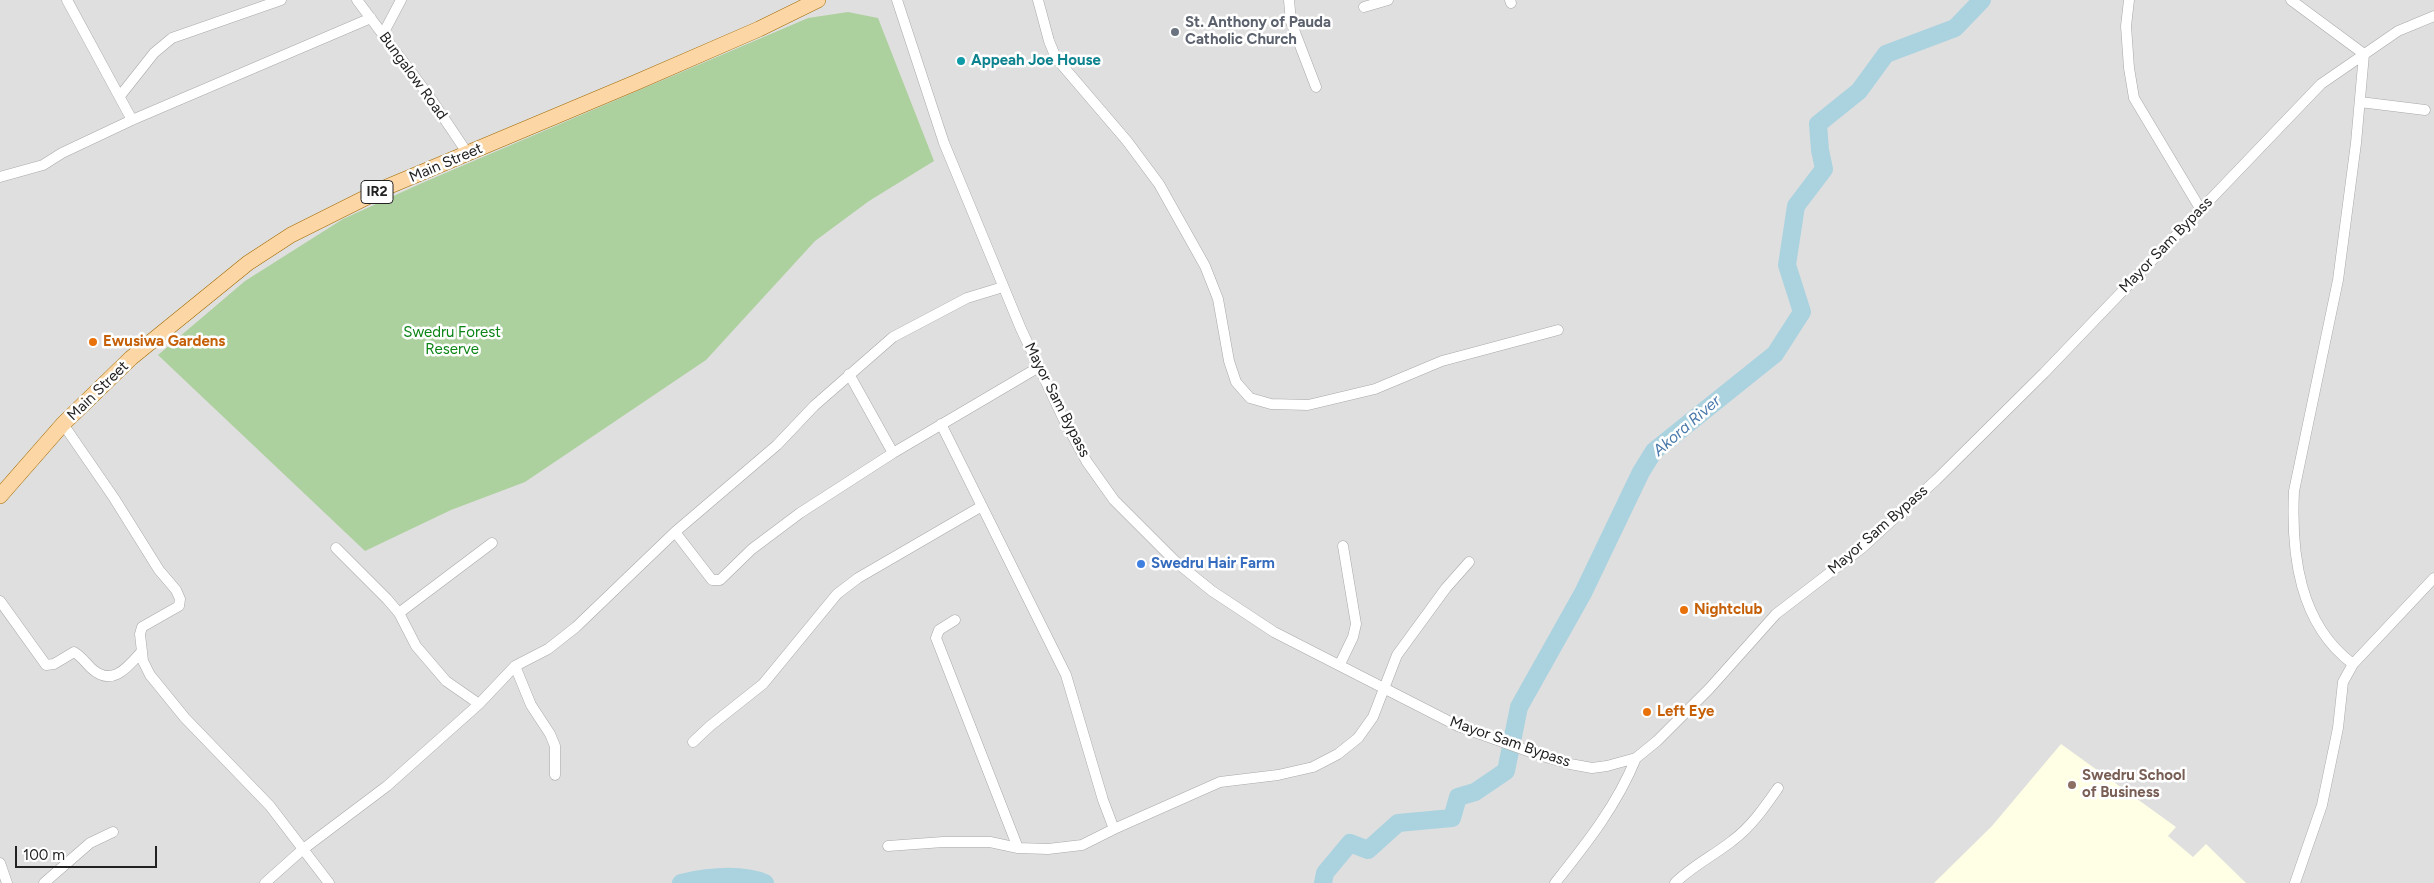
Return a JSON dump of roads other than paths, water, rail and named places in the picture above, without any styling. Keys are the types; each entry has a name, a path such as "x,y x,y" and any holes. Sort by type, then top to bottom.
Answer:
{"main road":[{"name":"Main Street","path":"2,490 63,424 131,358 248,263 325,217 759,29 818,0"}],"street":[{"path":"67,0 132,120"},
{"path":"120,96 154,52 172,38 281,0"},
{"name":"Bungalow Road","path":"357,0 429,96 468,154"},
{"path":"383,34 401,0"},
{"name":"Mayor Sam Bypass","path":"897,0 944,143 1003,287 1064,420 1087,462 1114,500 1176,562 1212,591 1274,632 1340,664 1384,689 1458,726 1570,764 1592,768 1636,758 1657,741 1709,689 1776,614 1862,548 1936,480 2044,373 2321,84 2398,31 2434,16"},
{"path":"1038,0 1049,41 1056,58 1127,141 1159,184 1205,266 1218,299 1229,361 1236,382 1250,398 1271,404 1308,406 1375,389 1442,361 1558,330"},
{"path":"1289,0 1292,22 1316,87"},
{"path":"1364,7 1388,0"},
{"path":"2129,0 2126,26 2129,68 2134,98 2200,210"},
{"path":"2291,0 2364,54 2360,102 2338,280 2294,491 2292,524 2295,555 2306,603 2315,622 2346,659 2354,664"},
{"path":"0,177 43,165 62,153 132,120 371,18"},
{"path":"2360,102 2425,110"},
{"path":"265,883 302,850 387,786 479,704 515,666 548,649 576,627 675,532 776,445 849,374 893,337 967,298 1003,287"},
{"path":"675,532 712,580 720,580 773,532 893,453 1039,367"},
{"path":"849,374 893,453"},
{"path":"63,424 114,498 159,570 176,590 180,599 179,606 142,627 140,634 143,661 150,675 185,718 270,806 328,883"},
{"path":"941,424 1066,675 1103,800 1114,829"},
{"path":"693,742 763,684 837,594 858,578 982,506"},
{"path":"399,613 492,543"},
{"path":"1340,664 1353,638 1356,624 1343,546"},
{"path":"336,548 399,613 416,646 446,681 479,704"},
{"path":"888,846 990,842 1018,848 1048,849 1082,845 1220,782 1278,775 1314,767 1338,754 1358,738 1373,717 1397,655 1469,562"},
{"path":"2295,883 2322,804 2338,728 2343,682 2354,664 2434,578"},
{"path":"0,601 46,665 54,664 74,652 80,655 93,670 105,677 116,676 125,671 142,651"},
{"path":"955,620 939,630 936,638 1018,848"},
{"path":"515,666 531,705 550,734 555,746 555,775"},
{"path":"1555,883 1609,812 1624,788 1636,758"},
{"path":"1675,883 1684,874 1731,842 1753,822 1778,788"},
{"path":"44,883 90,843 113,832"},
{"path":"0,863 7,883"}],"waterway":[{"name":"Akora River","path":"1323,883 1325,873 1350,843 1368,850 1398,823 1452,818 1458,797 1475,792 1506,771 1519,707 1583,593 1641,472 1654,451 1775,354 1802,312 1787,265 1796,206 1824,169 1818,124 1859,91 1886,54 1955,28 1982,0"},
{"name":"Akora River","path":"681,883 723,877 745,878 765,883"}],"place":[{"name":"St. Anthony of Pauda Catholic Church","path":"1175,32"},
{"name":"Appeah Joe House","path":"961,61"},
{"name":"Ewusiwa Gardens","path":"93,342"},
{"name":"Swedru Hair Farm","path":"1141,564"},
{"name":"Nightclub","path":"1684,610"},
{"name":"Left Eye","path":"1647,712"},
{"name":"Swedru School of Business","path":"2072,785"}],"park label":[{"name":"Swedru Forest Reserve","path":"452,342"}]}
